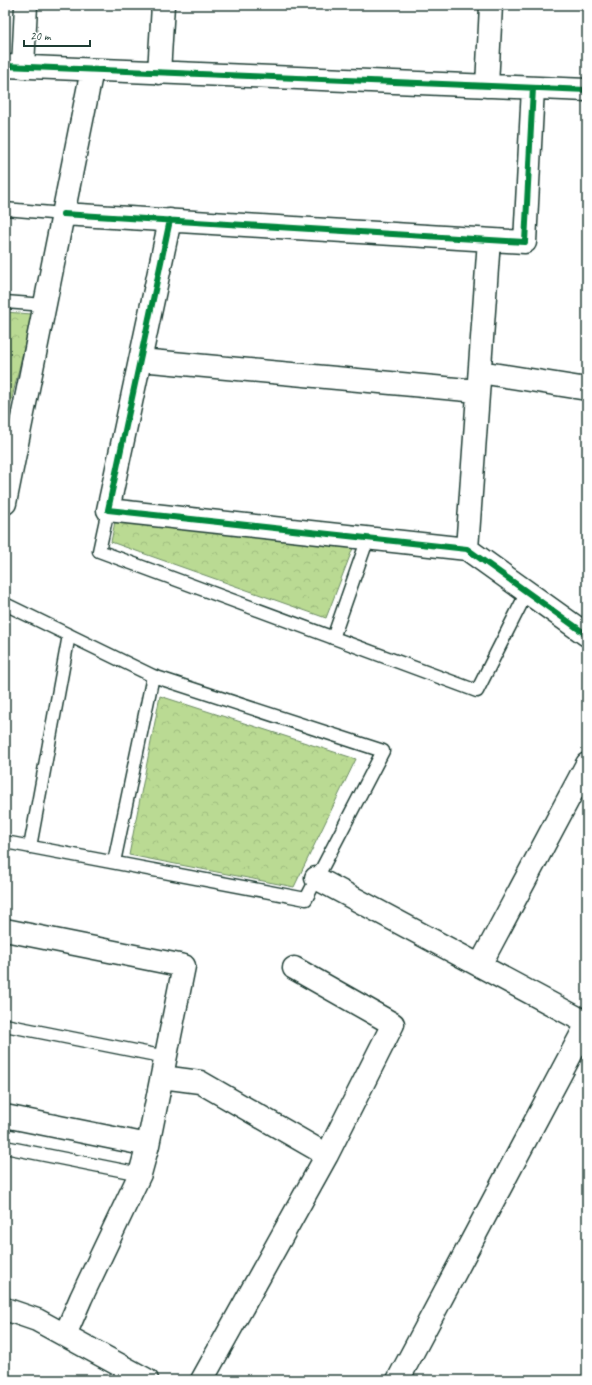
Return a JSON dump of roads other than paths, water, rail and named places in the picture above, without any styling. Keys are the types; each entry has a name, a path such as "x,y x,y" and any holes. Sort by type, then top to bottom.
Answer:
{"street":[{"path":"26,5 14,67 587,90"},
{"path":"160,72 163,5"},
{"path":"487,86 491,5"},
{"path":"5,503 12,432 45,306 92,70"},
{"path":"63,214 525,242 533,88"},
{"path":"170,220 108,510 467,549 587,635"},
{"path":"467,549 489,240"},
{"path":"140,360 587,389"},
{"path":"480,965 587,764"},
{"path":"316,878 587,1023 398,1380"},
{"path":"5,930 184,966 148,1145 140,1174 65,1335"},
{"path":"202,1380 327,1155 394,1024 294,968"},
{"path":"164,1067 200,1082 327,1155"},
{"path":"5,1116 148,1145"},
{"path":"5,1309 37,1320 148,1380"}],"lane":[{"path":"5,210 63,214"},
{"path":"5,302 45,306"},
{"path":"108,510 99,551 477,691 526,592"},
{"path":"333,638 368,538"},
{"path":"5,604 153,676 382,751 306,899 5,842"},
{"path":"30,847 69,635"},
{"path":"114,862 153,676"},
{"path":"5,1025 164,1067"},
{"path":"5,1147 140,1174"}]}
